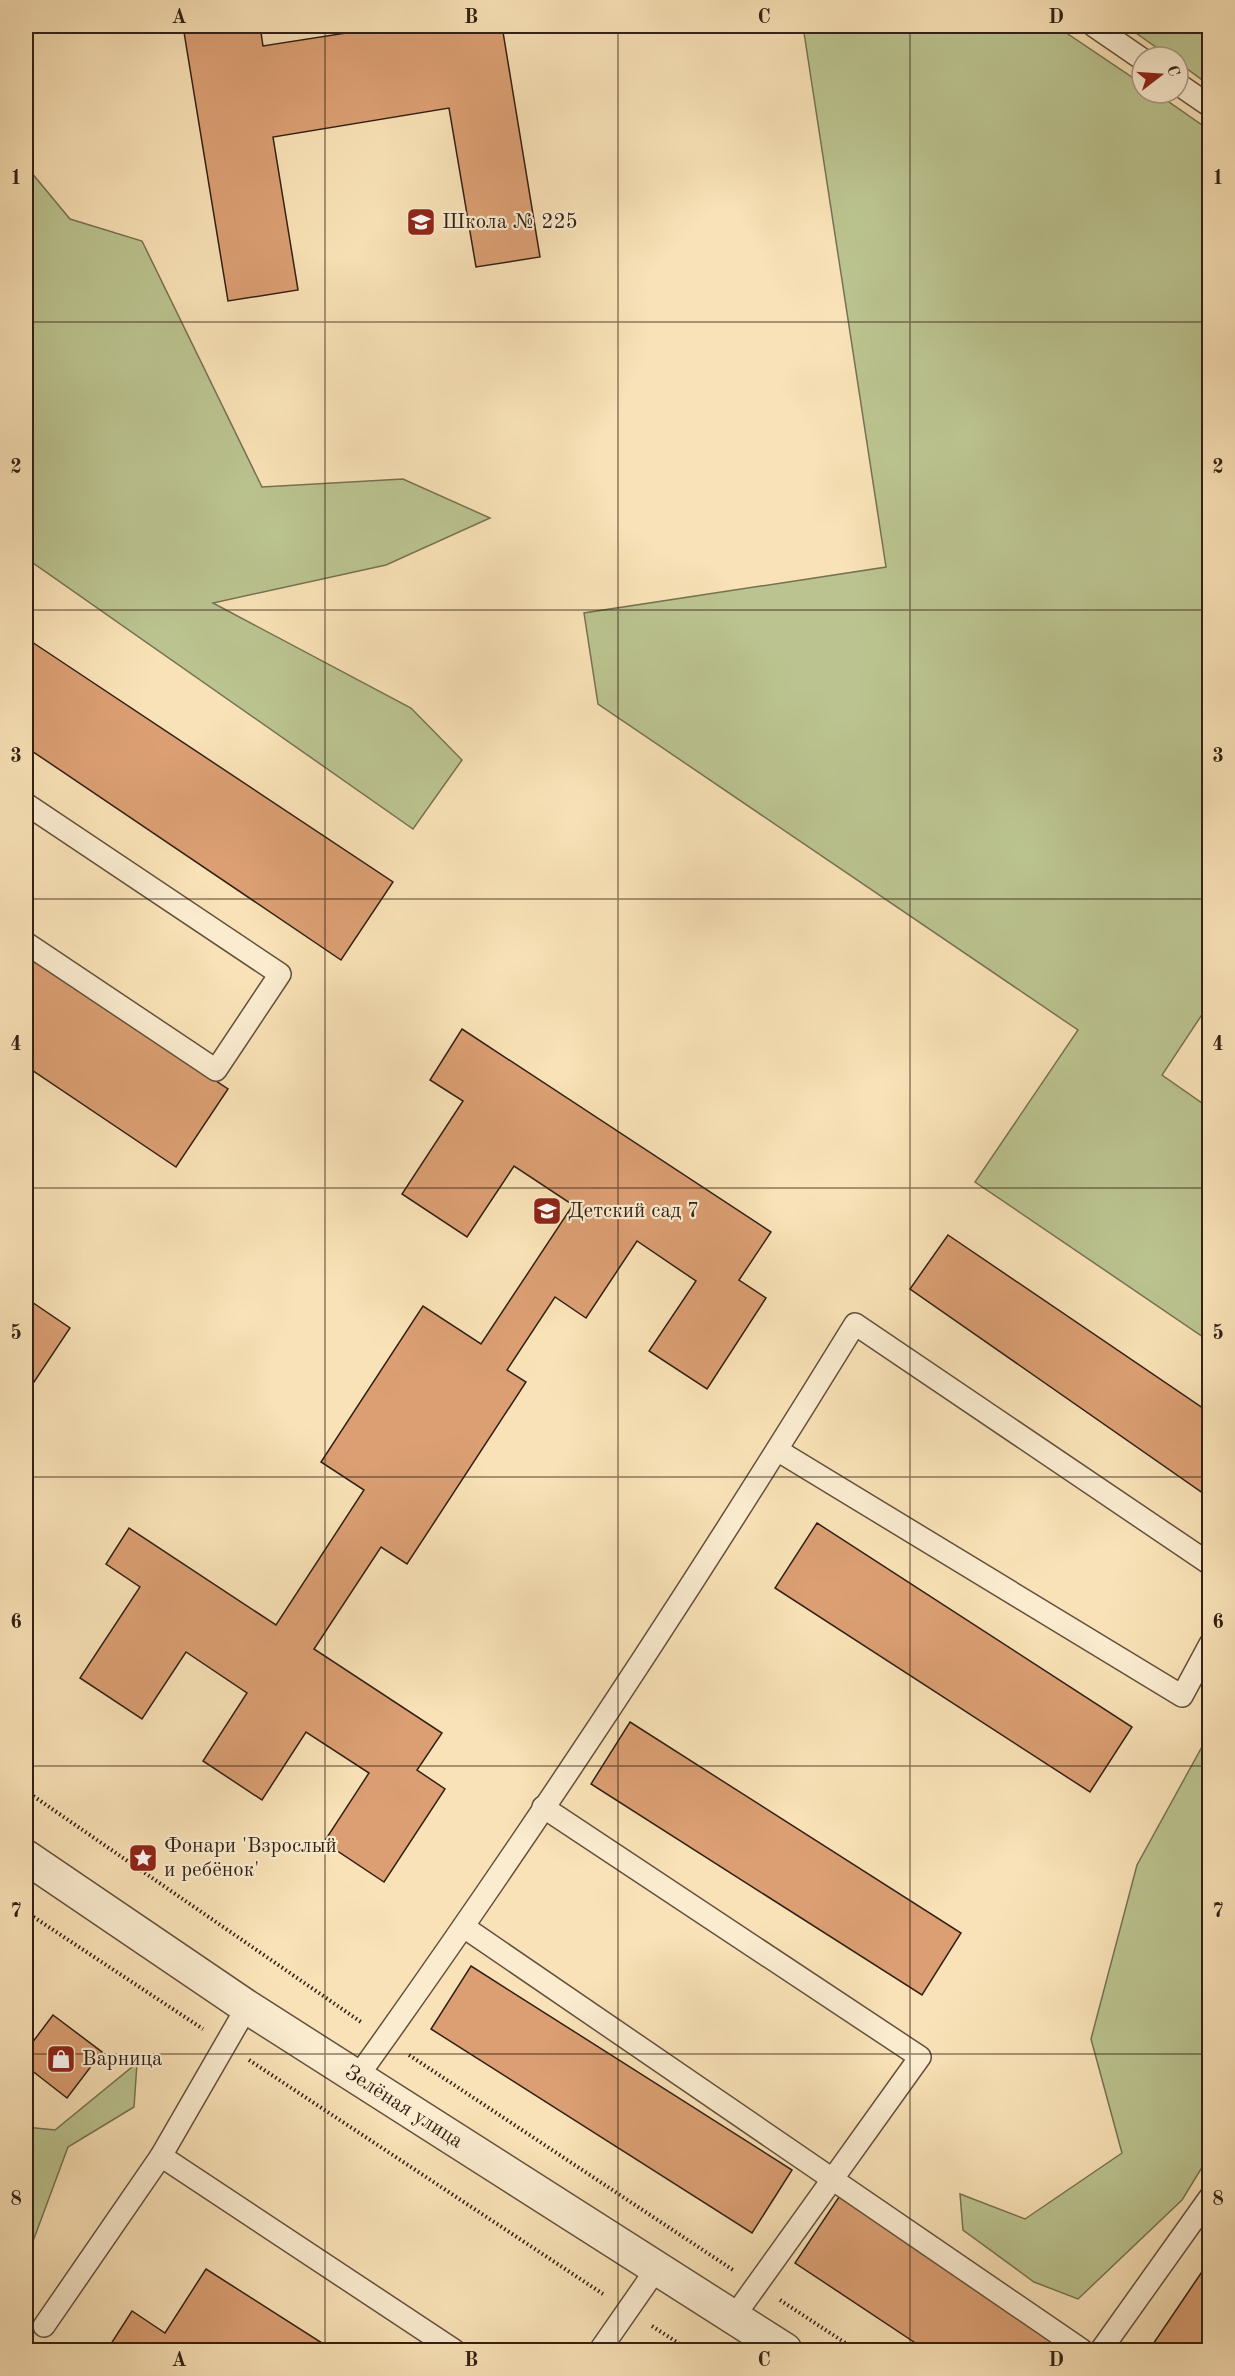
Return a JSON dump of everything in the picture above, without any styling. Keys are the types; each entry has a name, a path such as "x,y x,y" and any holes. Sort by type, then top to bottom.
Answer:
{"street":[{"name":"Зелёная улица","path":"26,1857 247,2007 657,2268 779,2349"}],"lane":[{"path":"1094,26 1130,51"},
{"path":"1190,93 1209,106"},
{"path":"26,804 280,974 216,1070 26,943"},
{"path":"358,2076 464,1928 777,1450 855,1324 1209,1564"},
{"path":"777,1450 1182,1696 1209,1644"},
{"path":"543,1808 920,2057 733,2318"},
{"path":"464,1928 1082,2350"},
{"path":"44,2326 161,2156 247,2007"},
{"path":"161,2156 454,2350"},
{"path":"1101,2350 1209,2197"},
{"path":"600,2350 657,2268"}],"path":[{"path":"26,1791 384,2039 856,2350"},
{"path":"26,1912 689,2350"}],"green space":[{"path":"803,26 1056,26 1130,76 1130,105 1173,105 1209,130 1209,1004 1162,1075 1209,1108 1209,1341 975,1182 1078,1030 598,704 584,613 886,567"},
{"path":"1126,26 1209,26 1209,85 1190,71 1190,45 1153,45"},
{"path":"26,166 70,219 142,241 262,487 403,479 490,518 386,565 213,603 411,708 462,760 413,829 26,558"},
{"path":"1209,1734 1209,2156 1182,2200 1078,2299 1034,2282 963,2230 960,2194 1025,2219 1122,2153 1091,2039 1137,1865"},
{"path":"137,2063 134,2107 68,2147 26,2260 26,2127 55,2130"}],"building":[{"path":"183,26 260,26 263,46 391,26 502,26 540,257 476,267 449,108 273,137 298,290 228,301"},
{"path":"26,638 393,882 341,960 26,747"},
{"path":"26,954 228,1089 176,1167 26,1066"},
{"path":"462,1029 771,1232 739,1280 766,1298 707,1389 649,1351 696,1281 637,1241 586,1318 555,1297 507,1370 526,1382 407,1564 381,1547 314,1649 442,1733 417,1770 445,1789 384,1882 324,1842 369,1773 306,1732 262,1800 203,1761 247,1693 186,1652 142,1719 80,1678 140,1587 106,1564 129,1528 276,1625 364,1490 321,1462 423,1306 481,1344 573,1205 514,1166 467,1237 402,1194 463,1101 430,1080"},
{"path":"948,1235 1210,1413 1210,1498 910,1289"},
{"path":"26,1298 70,1328 26,1394"},
{"path":"817,1523 1132,1727 1090,1792 775,1588"},
{"path":"630,1722 961,1933 922,1995 591,1784"},
{"path":"471,1966 792,2170 752,2233 431,2029"},
{"name":"Варница","path":"53,2015 102,2052 67,2098 26,2066 26,2051"},
{"path":"839,2197 1069,2350 926,2350 795,2263"},
{"path":"1210,2260 1210,2350 1149,2350 1191,2288"},
{"path":"206,2269 333,2350 107,2350 132,2311 165,2333"}],"place":[{"name":"Школа № 225","path":"421,222"},
{"name":"Детский сад 7","path":"547,1211"},
{"name":"Фонари 'Взрослый и ребёнок'","path":"143,1858"},
{"name":"Варница","path":"61,2059"}]}
